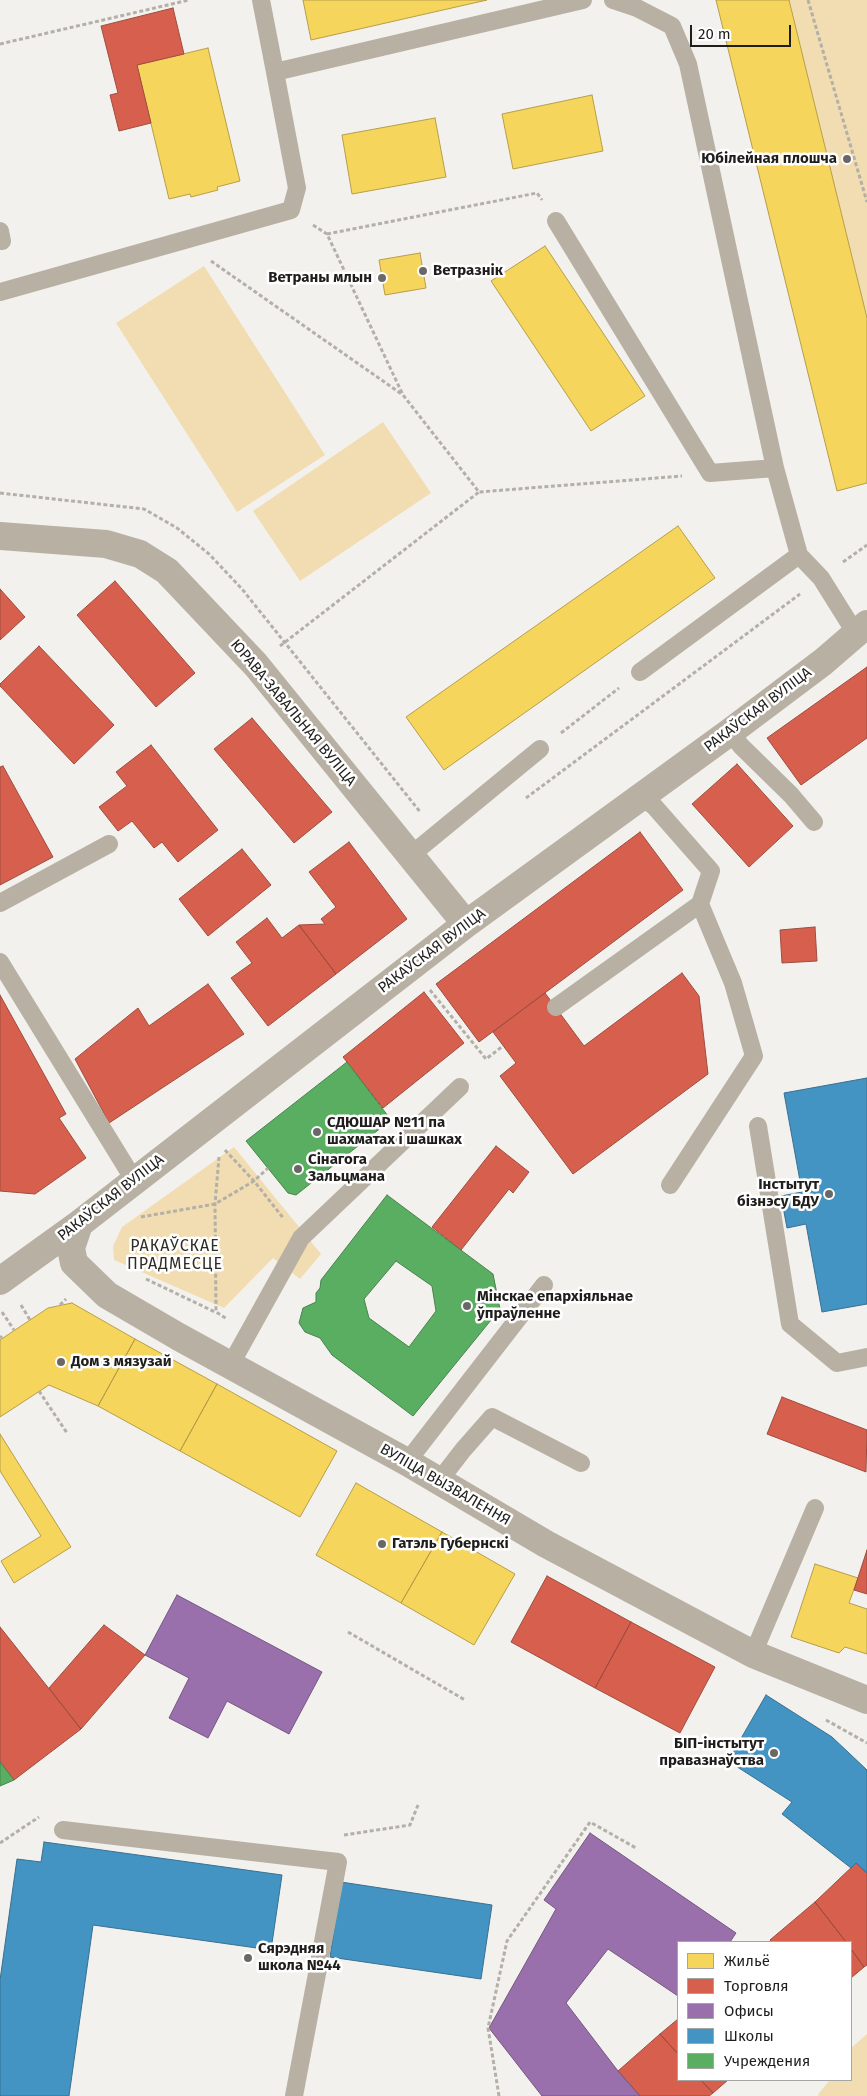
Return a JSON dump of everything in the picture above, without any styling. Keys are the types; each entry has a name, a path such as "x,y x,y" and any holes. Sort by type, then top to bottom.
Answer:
{"street":[{"name":"ЮРАВА-ЗАВАЛЬНАЯ ВУЛІЦА","path":"0,536 106,544 140,554 167,571 256,665 466,924"},
{"name":"РАКАЎСКАЯ ВУЛІЦА","path":"8,1280 134,1180 466,924 730,732 823,662 862,628"},
{"name":"ВУЛІЦА ВЫЗВАЛЕННЯ","path":"79,1224 71,1248 74,1263 107,1295 407,1462 546,1544 753,1654 867,1700"}],"lane":[{"path":"0,292 291,210 297,188 261,0"},
{"path":"275,72 583,0"},
{"path":"613,0 637,8 672,26 688,64 775,468 799,555 821,578 862,628"},
{"path":"556,221 710,473 775,468"},
{"path":"640,672 799,555"},
{"path":"730,732 741,746 791,795 814,822"},
{"path":"411,855 540,749"},
{"path":"556,1007 700,904 711,871 654,806 641,797"},
{"path":"0,903 110,844"},
{"path":"670,1184 754,1056 733,982 700,904"},
{"path":"0,962 134,1180"},
{"path":"231,1364 300,1238 460,1087"},
{"path":"758,1126 790,1324 837,1363 867,1357"},
{"path":"407,1462 544,1285"},
{"path":"439,1481 492,1417 582,1463"},
{"path":"753,1654 815,1508"},
{"path":"63,1830 338,1862 294,2096"}],"path":[{"path":"0,44 189,0"},
{"path":"808,0 867,202"},
{"path":"327,234 537,193 556,221"},
{"path":"291,210 327,234 403,395 479,492"},
{"path":"182,241 403,395"},
{"path":"256,665 479,492 710,473"},
{"path":"524,799 821,578"},
{"path":"540,749 640,672"},
{"path":"429,989 486,1060 503,1046"},
{"path":"220,1144 254,1181 300,1238"},
{"path":"216,1312 214,1204 219,1152"},
{"path":"134,1219 214,1204 254,1181 268,1168"},
{"path":"138,1275 216,1312 248,1333"},
{"path":"8,1280 30,1320"},
{"path":"2,1311 14,1330"},
{"path":"39,1391 67,1433"},
{"path":"348,1632 465,1700"},
{"path":"499,2096 488,2028 508,1941 590,1822 636,1848"}],"shaded area":[{"name":"Юбілейная плошча","path":"789,0 867,0 867,318"},
{"path":"204,266 325,455 237,512 116,323"},
{"path":"383,422 431,493 300,581 253,511"},
{"path":"234,1147 321,1254 300,1279 273,1258 224,1308 114,1260 113,1246 122,1227"},
{"path":"867,2034 867,2096 818,2096 829,2081 852,2081 852,2047"}],"building: Жильё":[{"path":"303,0 487,0 311,40"},
{"path":"716,0 789,0 867,318 867,483 837,491"},
{"path":"208,48 240,181 217,187 218,190 191,197 190,194 169,199 137,65"},
{"path":"592,95 603,151 513,169 502,114"},
{"path":"435,118 446,177 352,194 342,135"},
{"path":"545,246 645,396 591,431 491,281"},
{"path":"420,253 426,288 385,295 379,260"},
{"path":"678,526 715,578 444,770 406,717"},
{"name":"Дом з мязузай","path":"72,1303 135,1339 98,1406 49,1385 0,1417 0,1340 48,1308"},
{"path":"135,1339 217,1384 180,1451 98,1406"},
{"path":"217,1384 337,1451 300,1517 180,1451"},
{"path":"0,1434 71,1547 14,1583 1,1561 41,1536 0,1471"},
{"path":"356,1483 442,1532 401,1603 316,1555"},
{"path":"442,1532 515,1574 474,1645 401,1603"},
{"path":"815,1564 858,1578 849,1603 867,1609 867,1654 845,1647 839,1653 791,1637"}],"building: Торговля":[{"path":"173,8 184,54 137,65 151,123 119,131 110,95 118,93 101,26"},
{"path":"115,581 195,673 156,707 77,615"},
{"path":"0,589 25,617 0,640"},
{"path":"39,646 114,725 74,764 0,686"},
{"path":"867,667 867,738 801,785 767,738"},
{"path":"252,718 332,812 294,843 214,749"},
{"path":"151,745 218,830 178,862 162,842 154,848 132,821 118,831 99,807 127,786 116,772"},
{"path":"737,764 793,826 749,867 692,804"},
{"path":"3,766 53,857 0,885 0,767"},
{"path":"640,832 683,890 479,1042 436,984"},
{"path":"349,842 407,919 336,974 299,925 325,924 321,919 336,907 309,872"},
{"path":"242,849 271,885 208,936 179,899"},
{"path":"267,918 282,938 299,925 336,974 268,1026 231,978 252,963 236,942"},
{"path":"815,927 817,961 782,963 780,930"},
{"path":"682,973 699,996 708,1074 573,1174 500,1076 516,1063 493,1032 545,993 584,1046"},
{"path":"208,984 244,1034 109,1123 75,1059 138,1008 149,1026"},
{"path":"424,992 464,1043 383,1108 343,1057"},
{"path":"0,995 66,1114 59,1118 86,1158 35,1194 0,1191"},
{"path":"496,1146 529,1172 513,1193 509,1189 461,1250 432,1227"},
{"path":"782,1397 867,1430 866,1472 767,1434"},
{"path":"867,1550 867,1594 854,1590"},
{"path":"547,1576 631,1622 595,1688 511,1642"},
{"path":"631,1622 715,1667 680,1733 595,1688"},
{"path":"104,1625 145,1655 81,1729 49,1688"},
{"path":"0,1627 81,1729 14,1780 0,1762"},
{"path":"856,1863 867,1873 867,1965 864,1967 852,1950 852,1941 845,1941 815,1902"},
{"path":"815,1902 845,1941 771,1941"},
{"path":"852,1950 864,1967 852,1977"},
{"path":"677,2020 677,2053 660,2034"},
{"path":"660,2034 677,2053 677,2081 702,2081 713,2093 709,2096 640,2096 618,2071"},
{"path":"702,2081 727,2081 713,2093"}],"building: Офисы":[{"path":"177,1595 322,1672 289,1734 227,1701 208,1738 169,1718 189,1678 145,1655"},
{"path":"590,1833 736,1933 731,1941 677,1941 677,1995 608,1949 566,2003 618,2071 640,2096 542,2096 489,2028 556,1909 544,1900"}],"building: Школы":[{"name":"Інстытут бізнэсу БДУ","path":"867,1078 867,1304 822,1312 806,1224 787,1228 781,1196 802,1192 784,1093"},
{"path":"766,1695 832,1737 867,1770 867,1873 856,1863 851,1868 782,1814 792,1802 728,1761"},
{"path":"44,1842 282,1875 271,1950 93,1925 69,2096 0,2096 0,1980 17,1859 41,1862"},
{"path":"341,1882 492,1905 481,1979 330,1957"}],"building: Учреждения":[{"name":"СДЮШАР №11 па шахматах і шашках","path":"347,1062 388,1116 387,1123 296,1195 288,1193 246,1141"},
{"name":"Мінскае епархіяльнае ўпраўленне","path":"387,1195 493,1274 500,1309 413,1416 332,1355 320,1338 305,1332 299,1323 303,1308 316,1302 316,1293 320,1288 321,1280","holes":["396,1261 432,1286 436,1311 409,1347 369,1318 364,1299"]},
{"path":"0,1762 14,1780 0,1786"}],"place":[{"name":"Юбілейная плошча","path":"847,159"},
{"name":"Ветразнік","path":"423,271"},
{"name":"Ветраны млын","path":"382,278"},
{"name":"СДЮШАР №11 па шахматах і шашках","path":"317,1132"},
{"name":"Сінагога Зальцмана","path":"298,1169"},
{"name":"Інстытут бізнэсу БДУ","path":"829,1194"},
{"name":"Мінскае епархіяльнае ўпраўленне","path":"467,1306"},
{"name":"Дом з мязузай","path":"61,1362"},
{"name":"Гатэль Губернскі","path":"382,1544"},
{"name":"БІП-інстытут правазнаўства","path":"774,1753"},
{"name":"Сярэдняя школа №44","path":"248,1958"}],"district":[{"name":"РАКАЎСКАЕ ПРАДМЕСЦЕ","path":"175,1256"}]}
